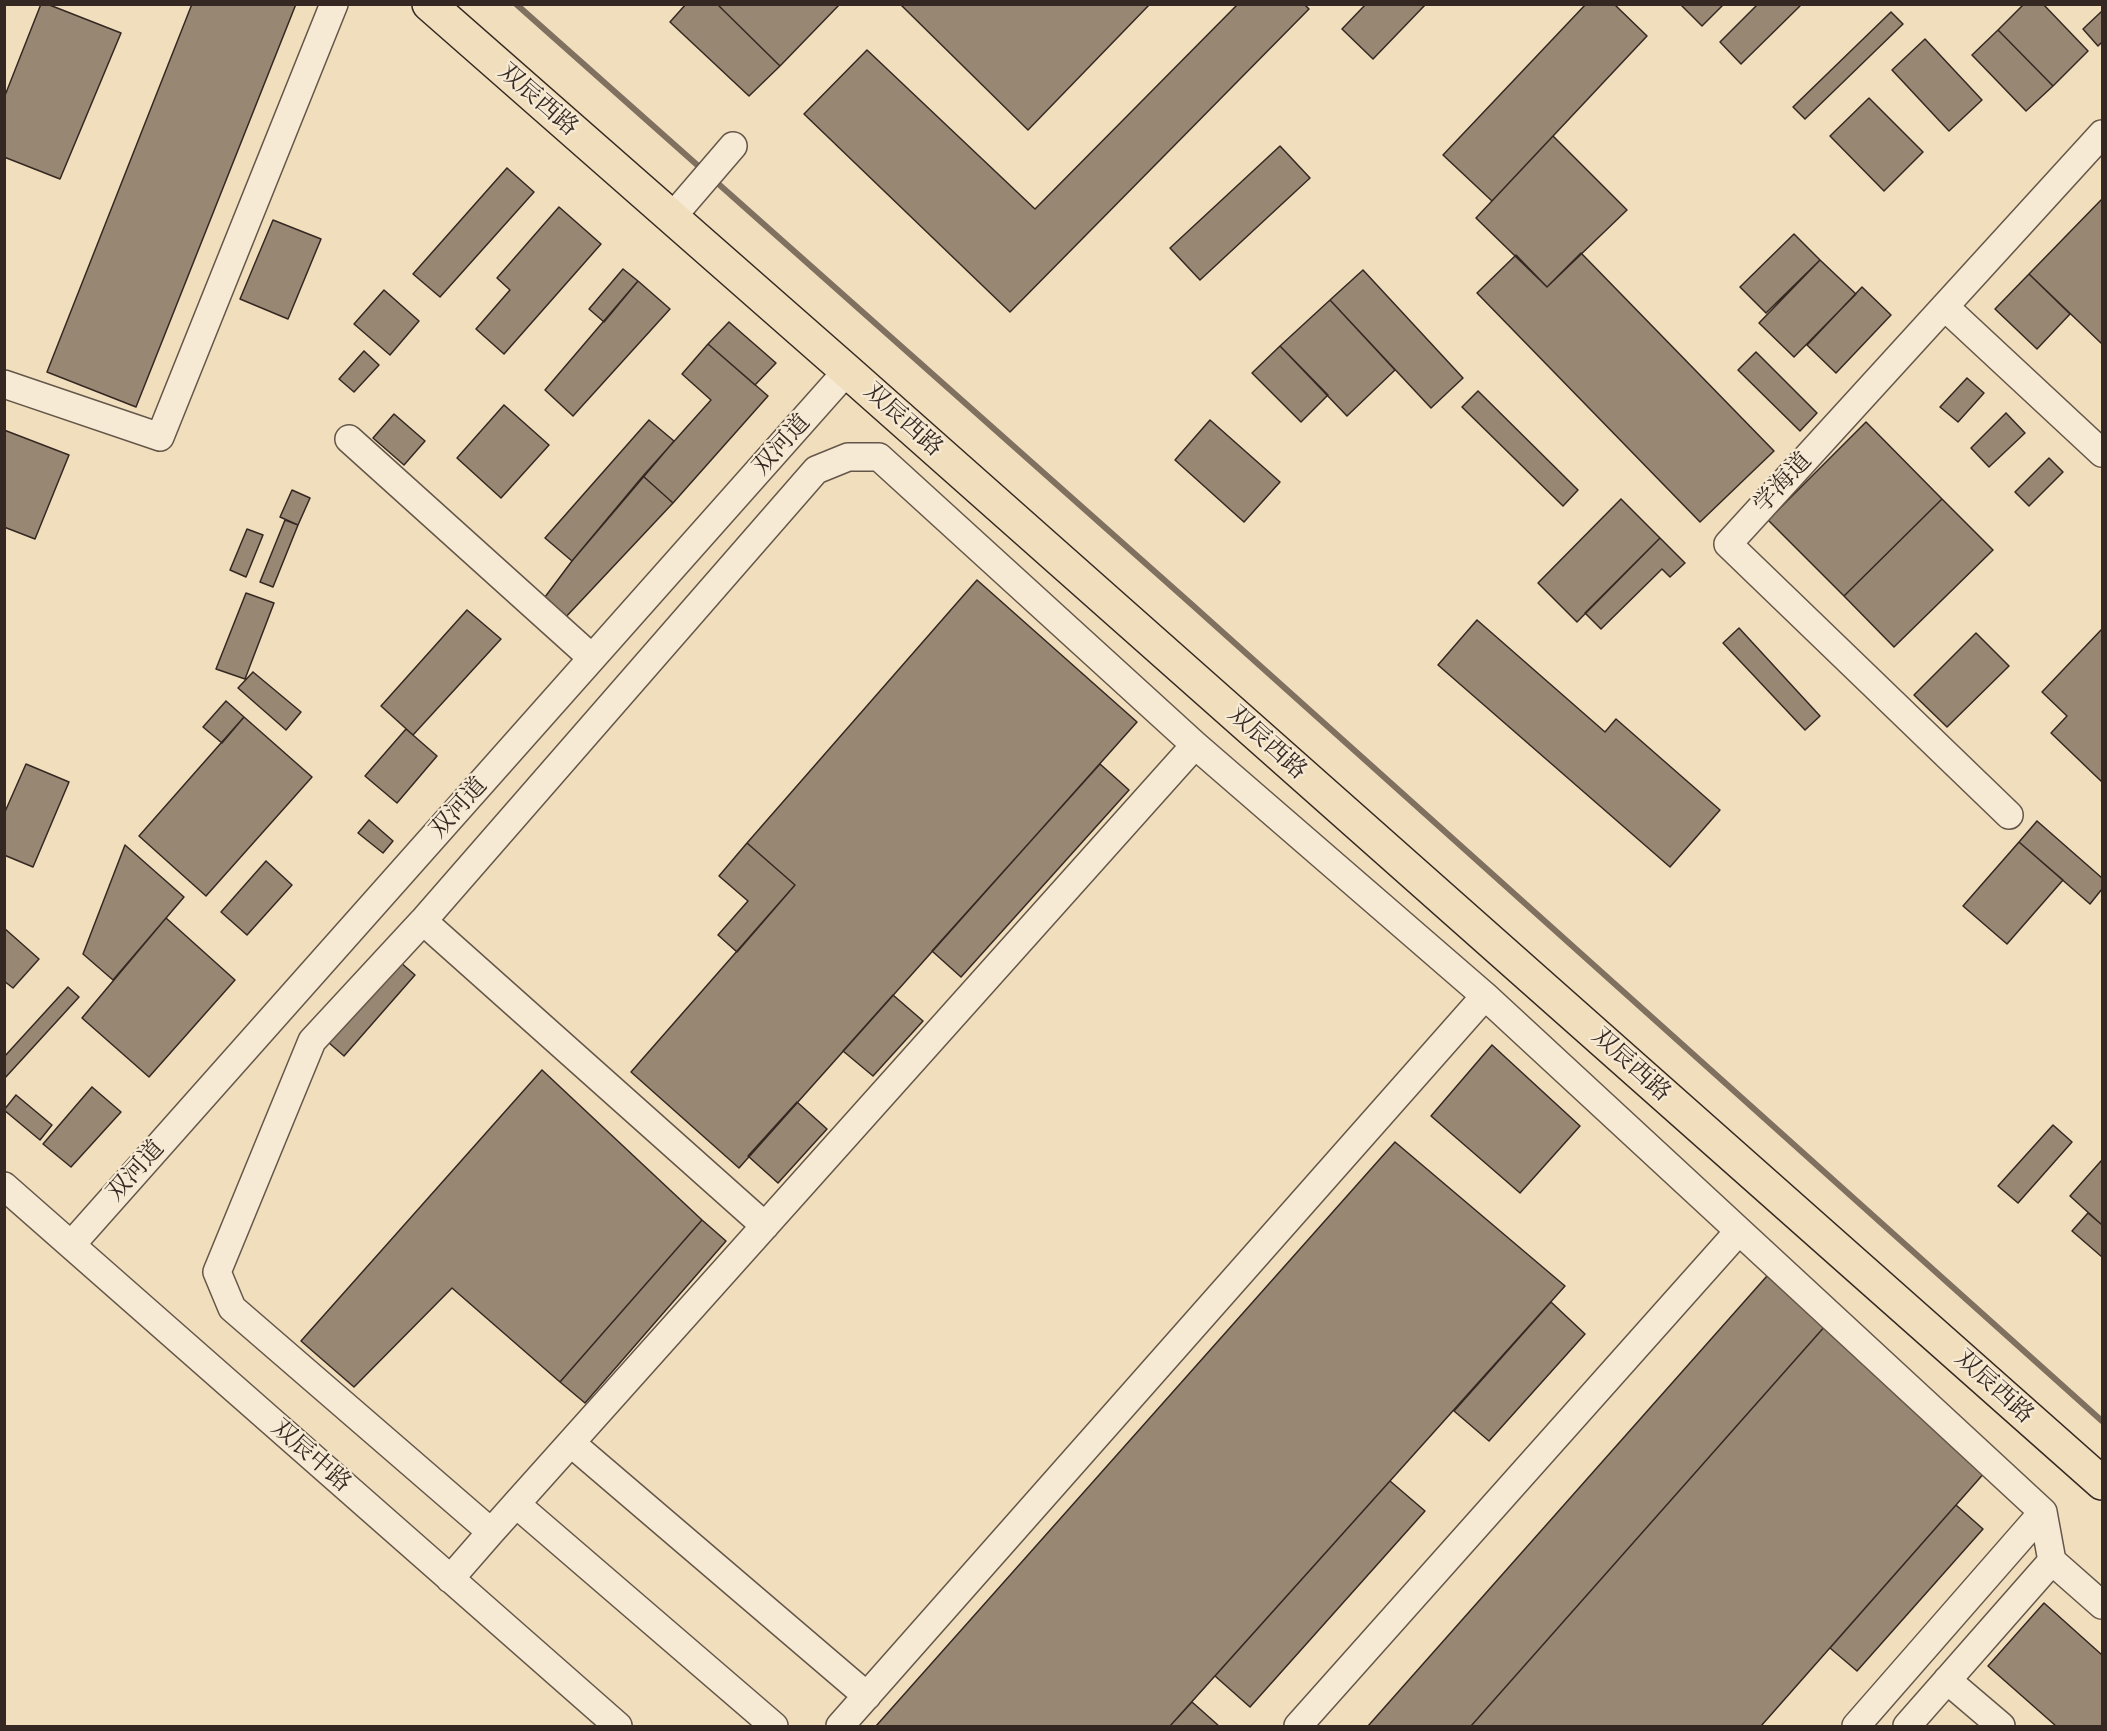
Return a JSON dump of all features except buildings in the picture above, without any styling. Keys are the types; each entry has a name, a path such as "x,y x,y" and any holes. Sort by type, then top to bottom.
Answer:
{"main road":[{"name":"双辰西路","path":"429,4 2103,1483"}],"street":[{"path":"4,384 160,437 334,4"},
{"name":"学海道","path":"2009,815 1728,544 2103,134"},
{"path":"672,218 733,146"},
{"path":"1945,307 2103,453"},
{"name":"双河道","path":"71,1245 847,371"},
{"path":"349,439 592,658"},
{"path":"491,1532 232,1308 217,1272 312,1041 423,921 816,470 848,456 879,457 1195,745 1485,996 2043,1512 2052,1561 2103,1605"},
{"path":"450,1579 1195,745"},
{"path":"423,921 765,1226"},
{"path":"840,1726 1485,996"},
{"name":"双辰中路","path":"4,1186 618,1726"},
{"path":"1298,1726 1739,1231"},
{"path":"571,1443 867,1696"},
{"path":"516,1504 774,1726"},
{"path":"1856,1726 2043,1512"},
{"path":"1907,1726 2052,1561"},
{"path":"1947,1680 2001,1726"}],"waterway":[{"path":"516,4 704,171"},
{"path":"714,180 1189,602 2102,1421"}]}
